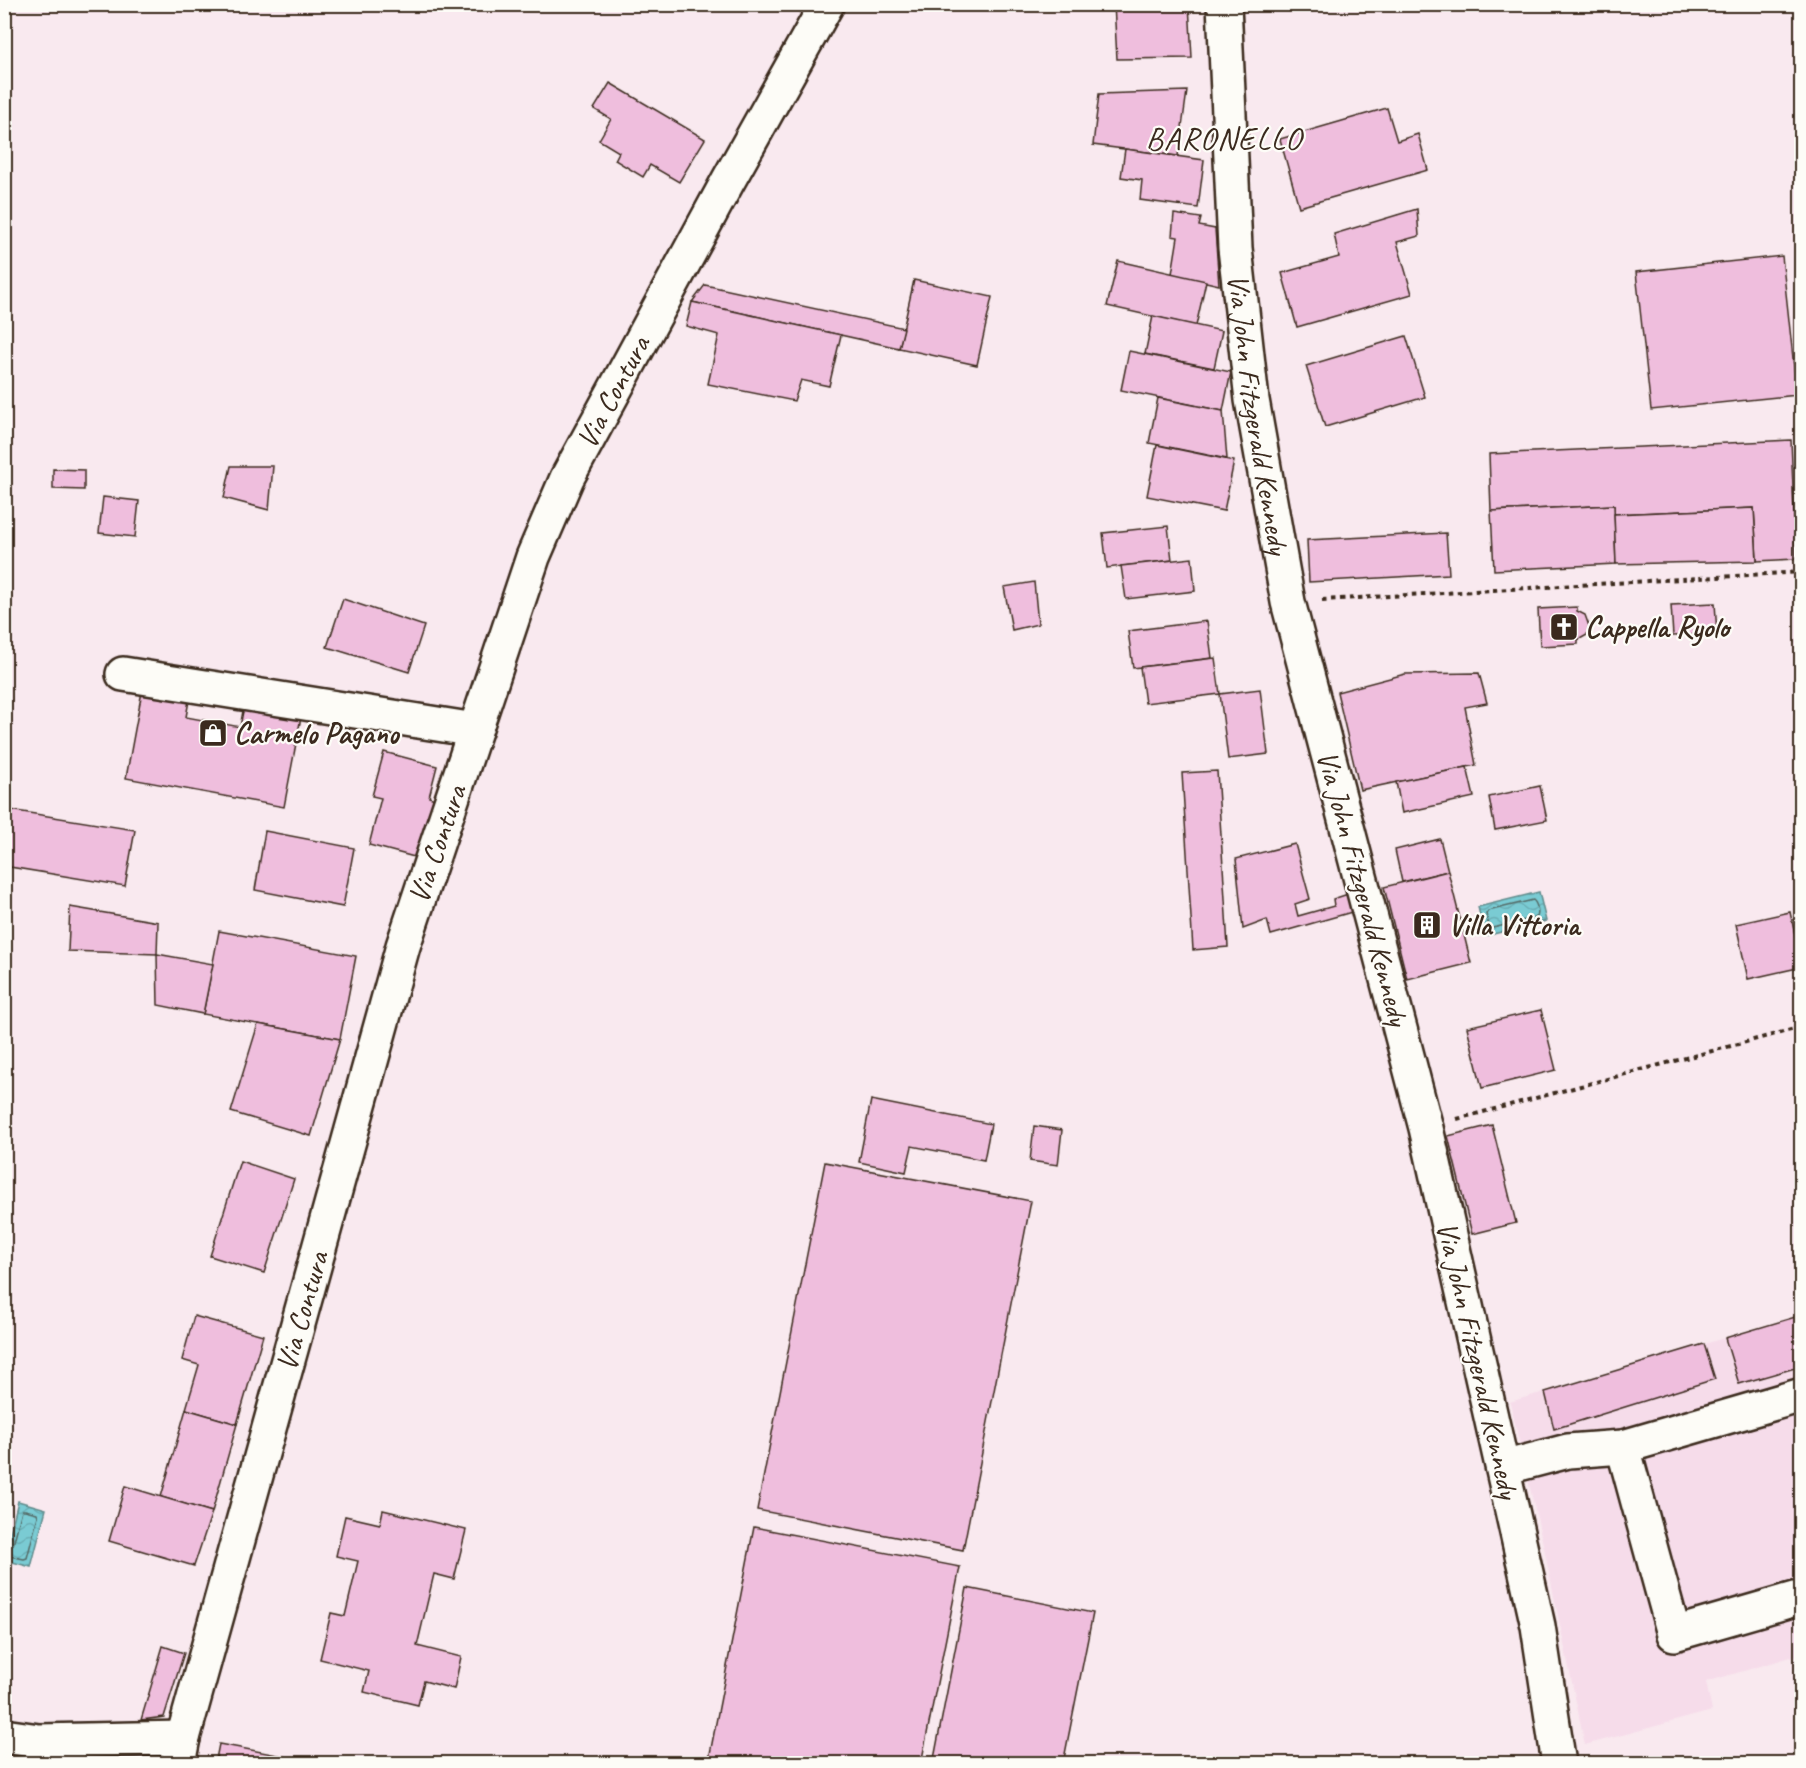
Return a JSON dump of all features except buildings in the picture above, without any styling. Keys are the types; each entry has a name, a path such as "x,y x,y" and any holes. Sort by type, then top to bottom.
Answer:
{"street":[{"name":"Via Contura","path":"180,1751 403,946 533,557 567,478 827,4"},
{"name":"Via John Fitzgerald Kennedy","path":"1224,4 1235,248 1252,400 1288,602 1426,1128 1539,1626 1560,1764"},
{"path":"123,674 476,730"},
{"path":"1503,1468 1568,1451 1623,1447 1802,1395"},
{"path":"1623,1447 1674,1634 1802,1597"},
{"path":"4,1736 39,1741 180,1751"}],"path":[{"path":"1288,602 1802,572"},
{"path":"1426,1128 1802,1027"}],"shaded area":[{"path":"1801,1315 1801,1654 1706,1682 1712,1711 1585,1745 1544,1548 1510,1402"}],"water":[{"path":"1539,892 1546,921 1485,936 1478,907"},
{"path":"18,1501 46,1509 31,1567 5,1560"}],"place":[{"name":"Cappella Ryolo","path":"1564,627"},
{"name":"Carmelo Pagano","path":"213,733"},
{"name":"Villa Vittoria","path":"1427,925"}],"district":[{"name":"BARONELLO","path":"1224,138"}]}
